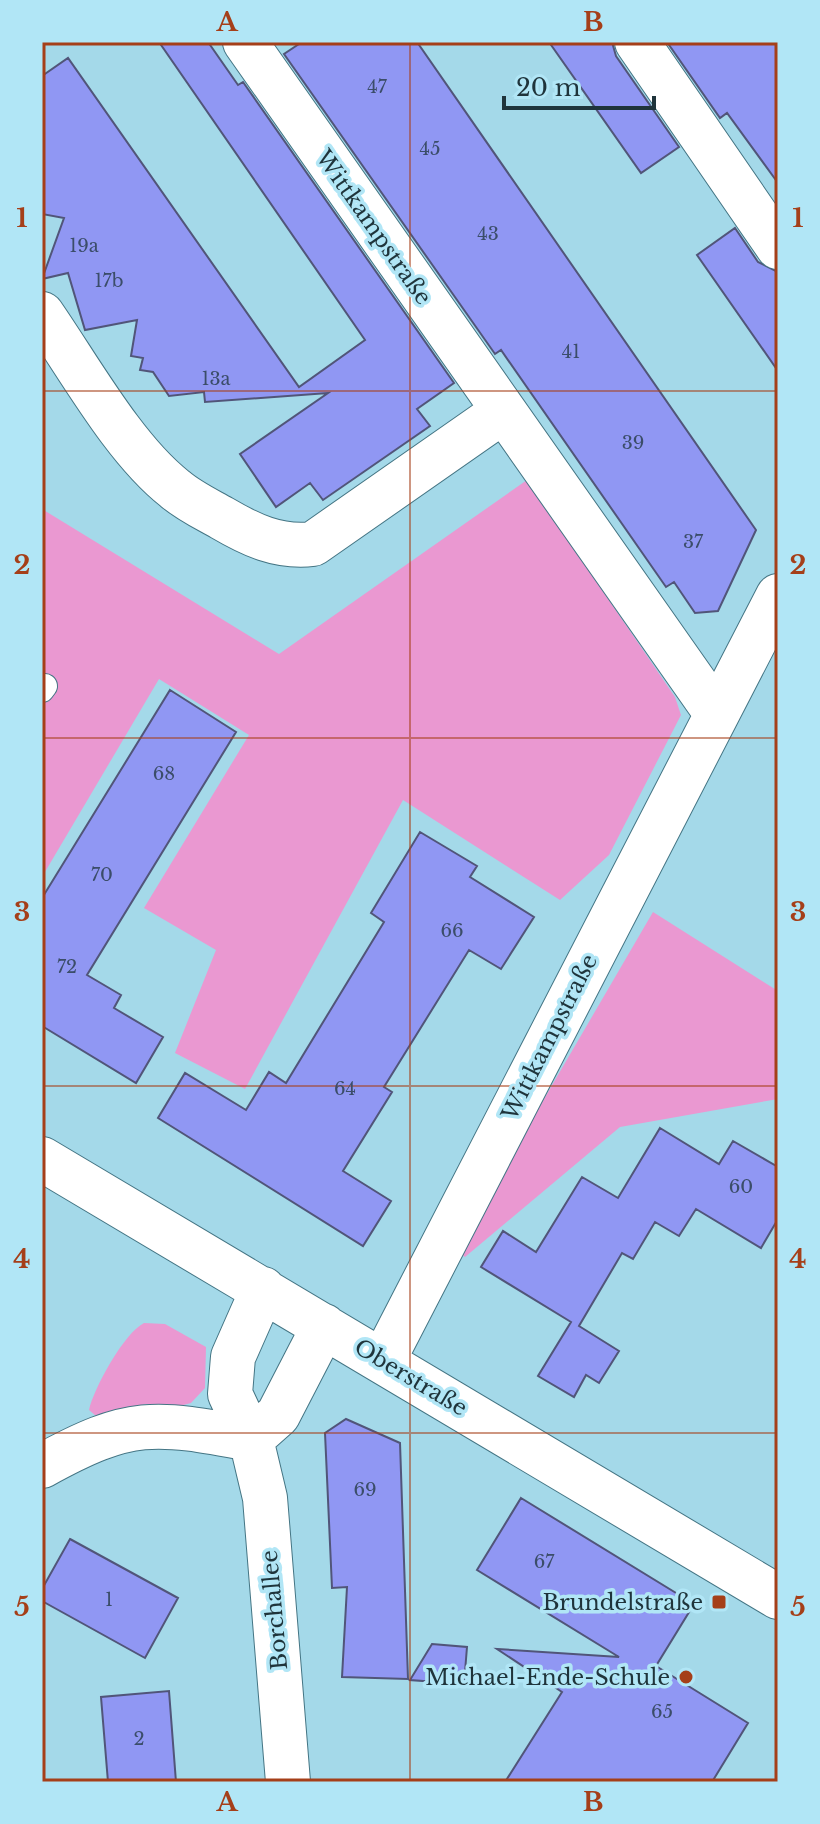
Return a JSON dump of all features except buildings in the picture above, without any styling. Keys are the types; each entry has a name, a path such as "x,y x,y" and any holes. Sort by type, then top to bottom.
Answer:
{"street":[{"name":"Wittkampstraße","path":"245,42 716,713"},
{"path":"637,42 778,247"},
{"path":"42,314 144,462 176,491 246,532 271,542 294,546 313,544 502,412"},
{"name":"Wittkampstraße","path":"383,1361 778,596"},
{"name":"Oberstraße","path":"42,1159 778,1597"},
{"name":"Borchallee","path":"263,1289 233,1357 230,1394 251,1439 265,1498 288,1782"},
{"path":"42,1466 94,1438 131,1426 163,1425 251,1439 278,1415 324,1326"}],"shaded area":[{"path":"527,480 675,697 681,715 609,855 560,900 403,800 245,1089 175,1053 216,950 144,908 249,735 159,679 42,877 42,509 279,654"},
{"path":"653,912 778,991 778,1099 620,1127 465,1257 456,1250"},
{"path":"144,1323 165,1324 206,1347 205,1388 191,1403 176,1407 146,1404 96,1416 89,1410 103,1375 119,1349"}],"place":[{"name":"Brundelstraße","path":"719,1602"},
{"name":"Michael-Ende-Schule","path":"686,1677"}]}
